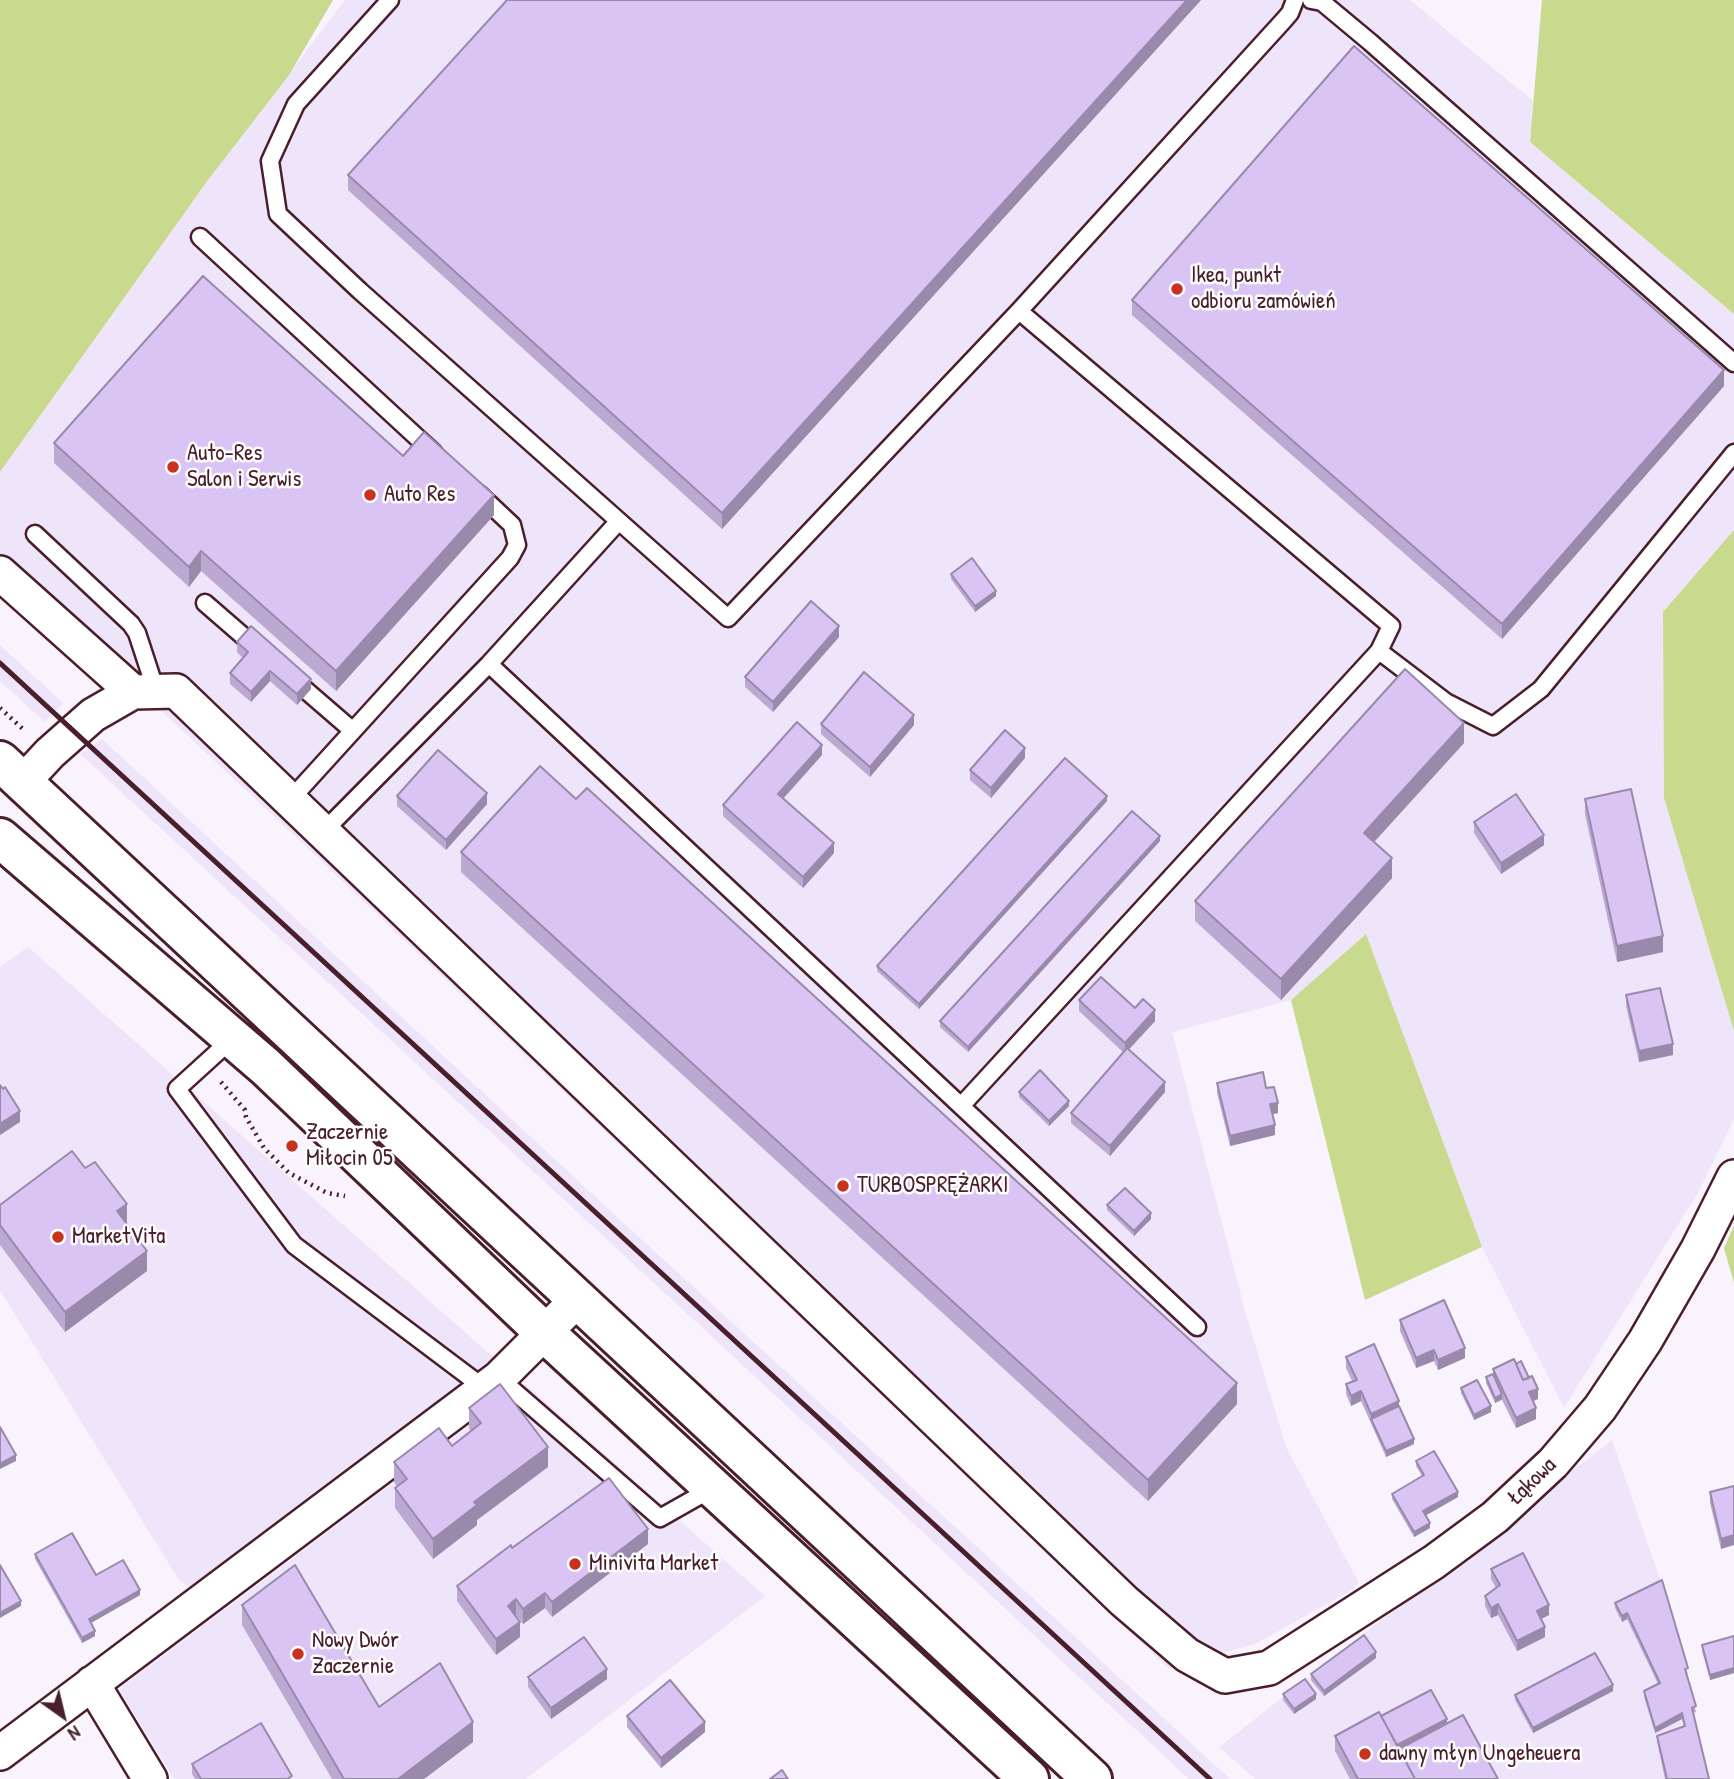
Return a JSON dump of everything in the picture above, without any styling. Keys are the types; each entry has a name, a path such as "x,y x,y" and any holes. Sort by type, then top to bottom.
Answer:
{"main road":[{"path":"11,772 1092,1779"},
{"path":"0,838 233,1038 545,1333 1029,1779"}],"street":[{"path":"0,573 144,691"},
{"path":"11,772 50,754 93,715 144,691 176,691 323,832"},
{"name":"Łąkowa","path":"323,832 1124,1601 1187,1655 1225,1676 1269,1668 1434,1562 1495,1517 1553,1463 1600,1408 1645,1341 1698,1249 1734,1177"},
{"path":"0,1753 491,1383 577,1300"},
{"path":"92,1683 150,1779"}],"lane":[{"path":"390,0 296,104 270,161 278,215 618,522 729,618 1019,311 1290,13 1295,0"},
{"path":"1311,0 1322,2 1370,42 1734,363"},
{"path":"200,237 442,460"},
{"path":"961,1106 1379,651 1391,626 1019,311"},
{"path":"1379,651 1446,702 1493,726 1541,689 1734,453"},
{"path":"290,800 510,558 517,545 512,524 472,487"},
{"path":"323,832 489,664 618,522"},
{"path":"35,534 131,624 137,634 144,691"},
{"path":"205,603 353,731"},
{"path":"489,664 1196,1327"},
{"path":"233,1038 177,1089 294,1245 491,1383 660,1518 713,1488"}],"path":[{"path":"245,1110 246,1117 264,1148 289,1173 327,1193 341,1194"}],"shaded area":[{"path":"345,0 1410,0 1533,101 1530,142 1734,314 1734,530 1663,612 1664,798 1734,1031 1734,1119 1699,1191 1564,1408 1482,1247 1366,934 1291,1000 1172,1032 1245,1311 1286,1447 1359,1583 1350,1591 1257,1643 1169,1669 295,836 0,560 0,472 208,180"},
{"path":"0,645 63,703 45,722 0,681"},
{"path":"102,739 615,1215 1230,1779 1189,1779 80,754"},
{"path":"28,947 500,1363 192,1589 179,1580 0,1290 0,967"},
{"path":"525,1384 765,1596 526,1779 174,1779 119,1689"},
{"path":"1612,1440 1662,1585 1688,1673 1685,1675 1696,1712 1692,1714 1708,1779 1255,1779 1219,1747"}],"green space":[{"path":"0,0 333,0 289,75 208,180 0,472"},
{"path":"1542,0 1734,0 1734,314 1530,142"},
{"path":"1734,530 1734,1031 1664,798 1663,612"},
{"path":"1366,934 1482,1247 1365,1300 1291,1000"},
{"path":"1734,1226 1734,1283 1724,1248"}],"building":[{"path":"507,0 1187,0 722,513 348,175"},
{"path":"1354,46 1724,370 1502,624 1132,300"},
{"path":"203,276 403,456 424,432 494,495 336,671 201,551 189,567 54,443"},
{"path":"972,558 996,591 975,606 951,574"},
{"path":"811,601 839,626 773,702 745,677"},
{"path":"251,626 311,679 297,694 270,671 251,692 230,673 248,652 237,642"},
{"path":"1405,669 1464,723 1364,833 1392,858 1281,979 1195,901"},
{"path":"864,672 914,715 870,767 821,724"},
{"path":"797,722 822,745 778,794 834,843 803,877 723,805"},
{"path":"1005,730 1025,748 991,788 970,770"},
{"path":"438,750 487,793 446,840 397,796"},
{"path":"1065,758 1107,796 919,1004 877,966"},
{"path":"540,766 576,799 587,788 1237,1383 1148,1480 461,852"},
{"path":"1631,789 1663,936 1617,946 1585,799"},
{"path":"1516,794 1544,835 1501,863 1474,822"},
{"path":"1132,811 1160,836 968,1047 940,1021"},
{"path":"1101,977 1135,1008 1143,999 1155,1010 1125,1043 1079,1000"},
{"path":"1660,988 1673,1044 1639,1051 1626,995"},
{"path":"1127,1048 1165,1082 1110,1146 1071,1113"},
{"path":"1040,1070 1069,1101 1049,1121 1019,1092"},
{"path":"1263,1072 1266,1088 1274,1087 1278,1103 1270,1104 1275,1125 1230,1136 1217,1083"},
{"path":"0,1085 3,1089 5,1087 20,1111 0,1124"},
{"path":"72,1151 85,1168 95,1162 127,1204 117,1211 147,1251 65,1312 0,1225 0,1205"},
{"path":"1125,1188 1151,1213 1134,1231 1107,1205"},
{"path":"1444,1300 1465,1348 1438,1360 1434,1350 1416,1358 1400,1320"},
{"path":"1374,1344 1399,1401 1371,1414 1361,1391 1351,1396 1346,1384 1357,1380 1346,1357"},
{"path":"1514,1359 1523,1380 1532,1376 1538,1389 1529,1392 1536,1408 1516,1418 1493,1369"},
{"path":"1521,1361 1529,1378 1523,1380 1516,1364"},
{"path":"1493,1374 1502,1394 1495,1398 1486,1377"},
{"path":"1477,1380 1491,1406 1474,1415 1461,1388"},
{"path":"500,1384 548,1447 474,1502 477,1505 433,1539 395,1488 407,1479 394,1462 439,1428 452,1446 481,1423 469,1408"},
{"path":"1399,1406 1414,1439 1386,1451 1371,1419"},
{"path":"0,1427 16,1455 0,1464"},
{"path":"1434,1451 1458,1492 1423,1511 1430,1523 1414,1532 1392,1494 1424,1475 1416,1461"},
{"path":"609,1478 648,1529 552,1602 545,1593 523,1609 516,1599 508,1606 520,1622 496,1639 457,1586 511,1545 512,1548"},
{"path":"1734,1486 1734,1535 1721,1539 1710,1492"},
{"path":"72,1533 96,1575 123,1560 140,1590 89,1619 95,1631 82,1638 35,1554"},
{"path":"1523,1553 1549,1605 1537,1611 1545,1627 1517,1641 1498,1604 1491,1608 1485,1596 1500,1585 1491,1569"},
{"path":"0,1565 21,1601 0,1613"},
{"name":"Nowy Dwór Zaczernie","path":"295,1565 379,1707 440,1663 473,1722 398,1779 344,1779 242,1605"},
{"path":"1662,1580 1688,1668 1685,1669 1696,1706 1692,1708 1709,1779 1667,1779 1657,1736 1685,1726 1682,1713 1655,1728 1644,1691 1660,1683 1627,1613 1622,1616 1615,1603"},
{"path":"1364,1635 1376,1652 1324,1691 1311,1674"},
{"path":"1734,1636 1734,1668 1710,1675 1702,1645"},
{"path":"584,1637 607,1669 551,1708 528,1677"},
{"path":"1595,1653 1613,1685 1533,1728 1515,1695"},
{"path":"1305,1679 1316,1694 1294,1709 1283,1694"},
{"path":"670,1680 705,1722 661,1758 627,1716"},
{"path":"1431,1690 1447,1719 1397,1745 1381,1716"},
{"name":"dawny młyn Ungeheuera","path":"1379,1712 1415,1779 1358,1779 1335,1736"},
{"path":"1463,1715 1498,1779 1415,1779 1399,1749"},
{"path":"261,1723 292,1776 287,1779 201,1779 192,1764"},
{"path":"782,1770 788,1779 770,1779"}],"railway":[{"path":"0,663 1210,1779"}],"place":[{"name":"Ikea, punkt odbioru zamówień","path":"1177,289"},
{"name":"Auto-Res Salon i Serwis","path":"173,467"},
{"name":"Auto Res","path":"370,495"},
{"name":"Zaczernie Miłocin 05","path":"292,1146"},
{"name":"TURBOSPRĘŻARKI","path":"843,1186"},
{"name":"MarketVita","path":"58,1237"},
{"name":"Minivita Market","path":"575,1564"},
{"name":"Nowy Dwór Zaczernie","path":"298,1654"},
{"name":"dawny młyn Ungeheuera","path":"1365,1754"}]}
